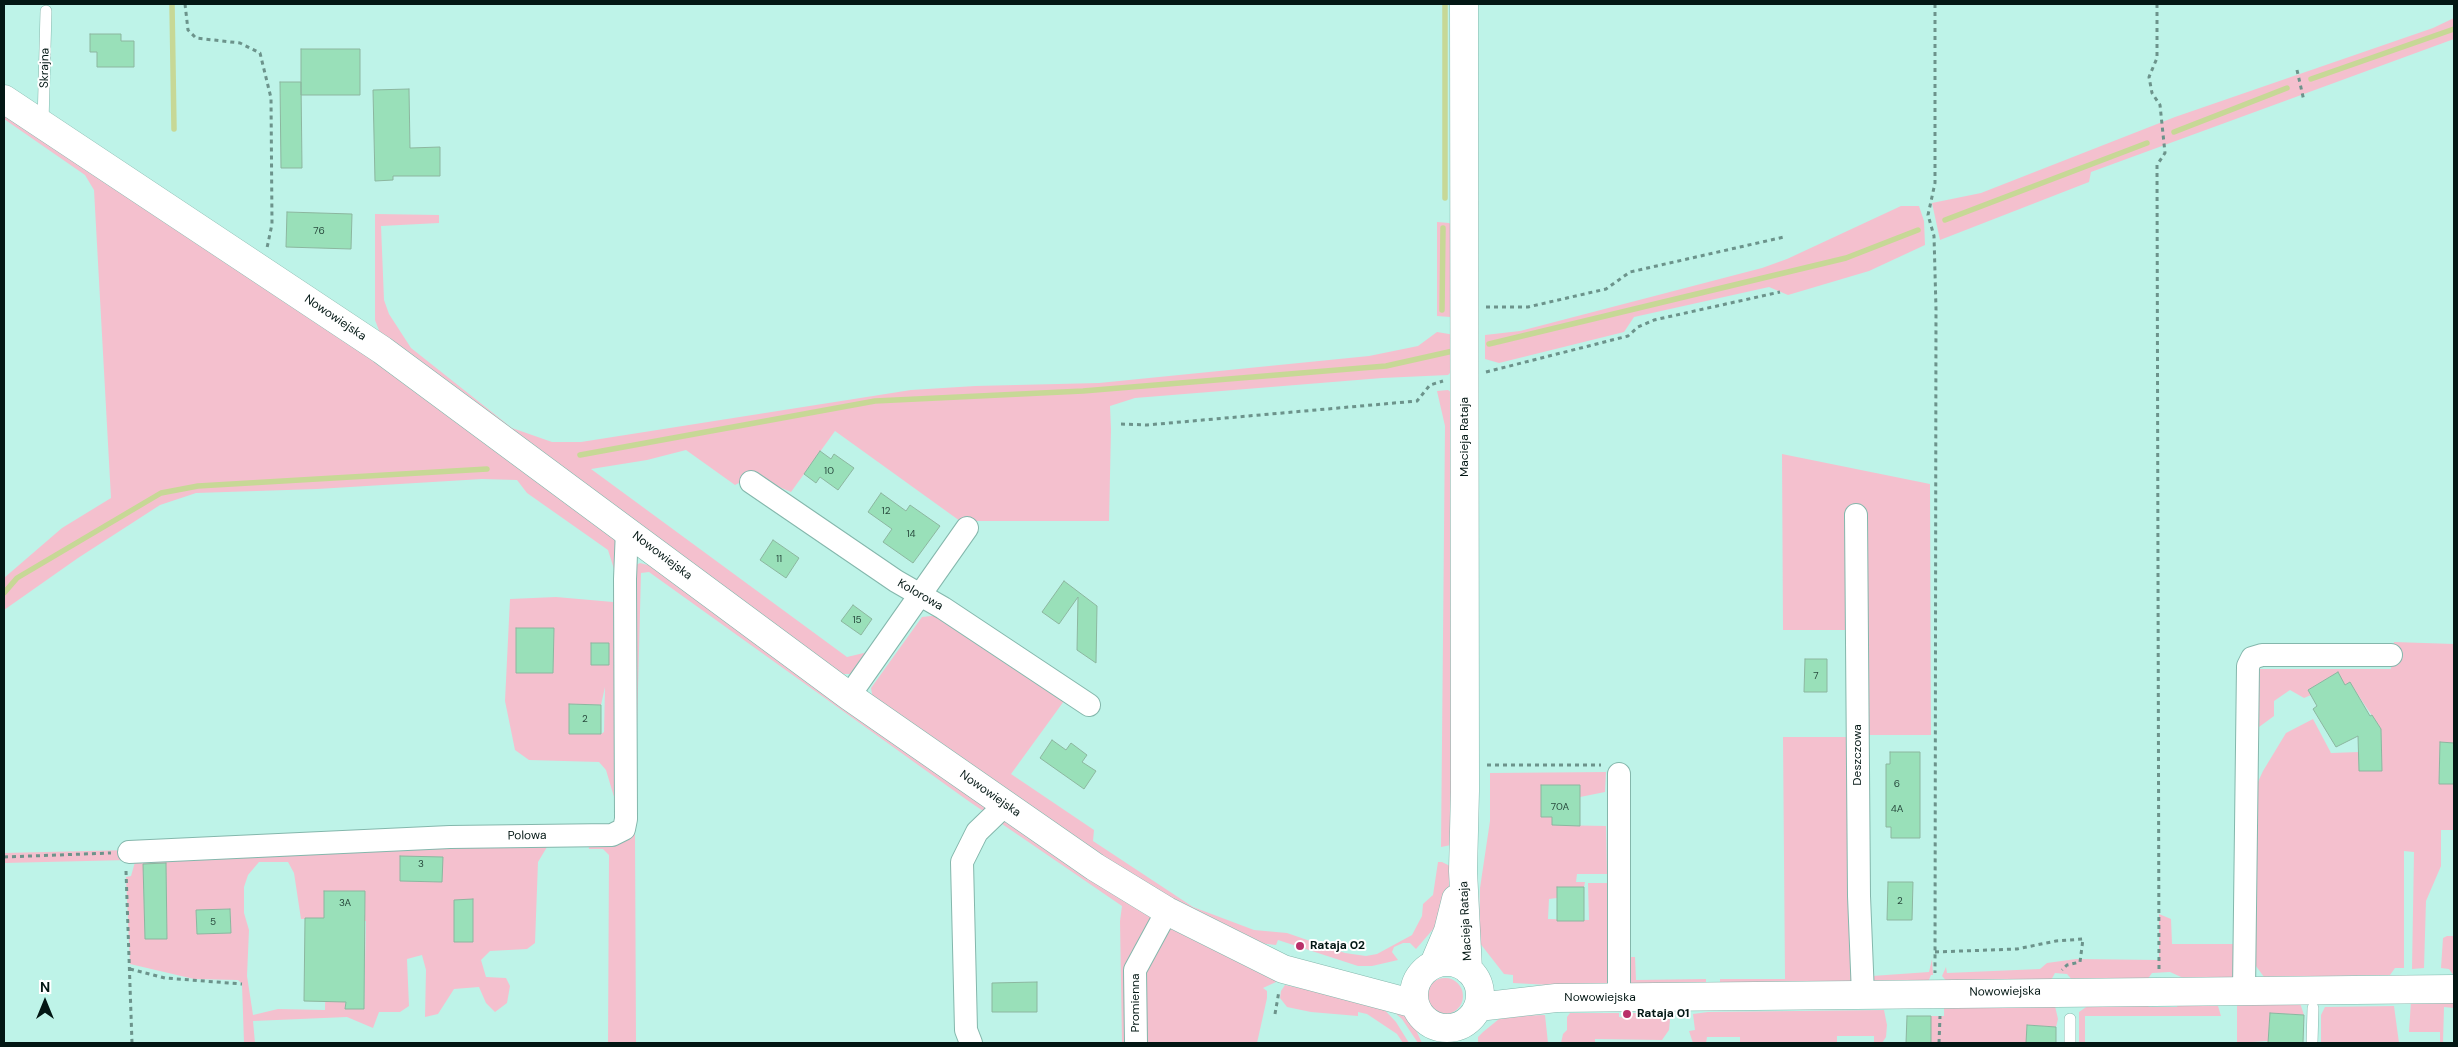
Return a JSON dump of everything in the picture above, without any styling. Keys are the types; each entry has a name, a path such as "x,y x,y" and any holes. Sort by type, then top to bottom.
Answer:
{"street":[{"name":"Macieja Rataja","path":"1464,4 1465,791 1463,871 1472,975"},
{"name":"Nowowiejska","path":"4,99 382,350 627,529 849,696 1096,867 1167,911 1274,965 1335,984 1423,1023"},
{"name":"Kolorowa","path":"752,482 920,596 943,608 1089,705"},
{"name":"Deszczowa","path":"1856,515 1859,896 1863,995"},
{"path":"849,696 967,528"},
{"name":"Polowa","path":"129,852 450,837 612,835 624,829 626,819 625,598 627,529"},
{"path":"2244,990 2248,666 2252,658 2262,655 2391,655"},
{"path":"1619,774 1619,998"},
{"path":"971,1043 966,1030 962,862 977,832 1005,805"},
{"name":"Macieja Rataja","path":"1427,970 1448,931 1463,871"},
{"name":"Promienna","path":"1136,1043 1135,970 1167,911"},
{"path":"1445,962 1456,963 1472,975 1480,993 1462,1025 1445,1029 1423,1023 1414,990 1427,970 1445,962"},
{"name":"Nowowiejska","path":"1335,984 1397,980 1427,970"},
{"name":"Nowowiejska","path":"1472,975 1493,986 1556,998 2454,989"},
{"name":"Nowowiejska","path":"1462,1025 1556,998"}],"lane":[{"name":"Skrajna","path":"43,124 46,11"},
{"path":"2312,1043 2313,1008"},
{"path":"2070,1019 2070,1043"}],"path":[{"path":"185,4 188,30 196,38 240,43 260,53 272,98 272,224 267,248 256,265"},
{"path":"1935,4 1935,183 1928,214 1934,236 1936,309 1935,993"},
{"path":"2157,4 2157,58 2149,77 2152,93 2160,105 2165,153 2157,165 2159,991"},
{"path":"2297,70 2304,101"},
{"path":"1465,308 1528,308 1606,289 1630,272 1784,237"},
{"path":"1487,765 1590,764 1613,766 1618,768 1619,774"},
{"path":"4,857 129,852 126,877 132,1043"},
{"path":"1935,952 2008,950 2056,941 2083,939 2080,962 2062,968 2062,974"},
{"path":"130,969 181,980 242,984"},
{"path":"1274,1014 1280,985"}],"shaded area":[{"path":"2454,18 2454,39 2091,172 2089,182 1940,240 1932,203 1981,193 2175,117 2433,28"},
{"path":"4,109 276,287 614,536 632,567 640,563 655,567 1275,977 1276,982 1263,988 1267,991 1267,998 1257,1043 1122,1043 1120,921 1122,906 967,800 649,572 641,573 635,805 617,807 606,770 599,762 529,760 515,750 505,701 510,599 556,597 613,602 614,569 608,550 527,493 517,480 482,479 317,489 196,493 160,505 78,558 4,610 4,578 62,528 111,498 94,190 85,175 4,119","holes":["516,628 554,628 553,673 516,673","591,644 609,644 609,665 591,665","605,687 604,732 601,734 569,733 569,704 601,705"]},
{"path":"1901,206 1919,206 1924,221 1925,245 1869,271 1788,295 1769,287 1634,317 1624,332 1499,363 1485,359 1485,335 1520,331 1762,268 1787,259"},
{"path":"375,214 439,215 439,223 381,226 384,300 389,314 411,348 512,428 552,442 581,442 911,390 975,386 1099,383 1369,356 1418,346 1437,332 1455,335 1454,369 1448,375 1382,378 1135,398 1110,406 1109,521 960,521 835,431 791,492 753,476 735,485 686,450 647,460 591,469 847,657 868,652 852,674 837,674 380,333 375,320"},
{"path":"1437,222 1449,223 1453,226 1455,307 1450,317 1437,316"},
{"path":"1448,390 1456,396 1451,845 1441,847 1445,426 1437,391"},
{"path":"1782,454 1930,484 1931,735 1869,735 1868,630 1783,630"},
{"path":"940,615 1064,701 1011,774 1094,830 1093,841 1193,907 1254,930 1287,933 1345,953 1366,956 1377,954 1412,935 1422,916 1423,904 1433,895 1438,862 1442,862 1452,867 1447,901 1435,927 1416,949 1410,943 1403,943 1394,947 1392,952 1398,960 1372,966 1358,966 1278,940 1276,945 1249,942 1163,896 1038,814 873,700 871,688 922,617"},
{"path":"2394,642 2454,644 2454,743 2440,743 2439,783 2454,784 2454,830 2441,830 2441,866 2426,901 2424,968 2412,969 2414,852 2404,851 2404,968 2395,968 2390,975 2264,977 2253,962 2257,784 2263,771 2286,733 2313,719 2331,753 2359,752 2360,771 2382,770 2381,729 2350,683 2345,685 2337,673 2308,690 2311,695 2304,698 2290,690 2274,701 2274,716 2259,727 2258,669 2391,669"},
{"path":"1783,737 1848,737 1872,976 1929,972 1932,959 1933,975 1931,975 1928,982 1823,987 1817,981 1810,981 1803,988 1720,985 1720,979 1785,979"},
{"path":"1606,772 1605,792 1580,797 1580,785 1541,785 1541,816 1552,817 1553,825 1606,826 1607,874 1577,874 1576,882 1585,882 1584,887 1557,887 1557,898 1549,899 1548,919 1589,920 1588,883 1607,883 1608,983 1605,988 1513,983 1513,975 1504,974 1479,942 1480,888 1490,821 1490,773"},
{"path":"630,832 635,833 636,1043 608,1043 609,855 603,849 589,849 588,841"},
{"path":"550,842 538,862 535,943 527,949 490,951 481,960 486,977 506,978 510,986 507,1003 495,1012 486,1003 479,987 454,989 438,1014 425,1017 426,970 422,955 407,959 409,1006 400,1012 379,1012 373,1028 347,1017 253,1021 255,1043 244,1043 242,984 238,980 194,979 130,964 126,877 131,876 135,862 186,858 220,859 233,856","holes":["400,857 442,857 442,882 400,881","259,862 288,862 294,873 301,919 327,918 325,1010 278,1009 253,1015 247,976 249,930 244,913 244,887 248,875","166,871 167,938 145,939 143,872","324,891 365,891 365,915 324,915","230,909 231,933 197,934 196,911","347,921 366,921 364,1009 345,1009"]},
{"path":"129,850 128,860 4,863 4,853"},
{"path":"2159,914 2171,919 2172,944 2240,944 2233,981 2190,981 2170,972 2152,973 2147,980 2073,981 2067,974 2055,973 2050,982 1948,983 1942,976 1946,967 1947,973 2040,969 2047,963 2076,959 2159,960"},
{"path":"2454,936 2454,976 2449,969 2441,968 2443,938"},
{"path":"1628,957 1635,957 1636,980 1706,979 1706,984 1628,987"},
{"path":"1445,978 1452,979 1458,983 1462,989 1462,1003 1458,1009 1452,1013 1445,1014 1438,1013 1432,1009 1428,1003 1427,996 1428,989 1432,983 1438,979"},
{"path":"1285,985 1379,1004 1396,1022 1409,1043 1403,1043 1397,1034 1367,1014 1358,1012 1358,1016 1311,1012 1287,1007 1280,998 1281,991"},
{"path":"2411,1001 2454,1002 2454,1008 2444,1007 2443,1043 2440,1043 2440,1032 2409,1032"},
{"path":"2300,1003 2304,1015 2270,1013 2268,1043 2267,1041 2237,1043 2237,1004"},
{"path":"2147,1004 2149,1007 2177,1007 2178,1004 2218,1006 2221,1016 2085,1016 2085,1043 2079,1043 2079,1012 2089,1005"},
{"path":"2055,1006 2058,1019 2056,1027 2027,1025 2026,1043 1931,1043 1931,1016 1944,1016 1944,1007"},
{"path":"2394,1006 2399,1043 2321,1043 2321,1015 2325,1007"},
{"path":"1884,1010 1887,1025 1886,1037 1882,1043 1874,1043 1874,1036 1837,1036 1837,1043 1740,1043 1740,1037 1707,1037 1706,1043 1693,1043 1689,1031 1695,1030 1693,1014 1708,1012"},
{"path":"1395,1013 1404,1015 1415,1028 1422,1043 1418,1043 1402,1019"},
{"path":"1570,1013 1619,1013 1619,1017 1630,1018 1631,1013 1666,1013 1670,1020 1669,1030 1662,1040 1595,1039 1595,1043 1561,1043 1563,1034 1567,1030 1567,1017"},
{"path":"1545,1015 1548,1043 1478,1043 1478,1037 1499,1019 1515,1016"}],"building":[{"path":"90,34 121,34 121,41 134,41 134,67 97,67 97,52 90,52"},
{"path":"301,49 360,49 360,95 301,95"},
{"path":"280,82 301,82 302,168 281,168"},
{"path":"409,89 410,148 440,147 440,176 393,176 393,180 375,181 373,90"},
{"path":"287,212 352,214 351,249 286,247"},
{"path":"820,451 831,459 834,454 854,468 838,490 820,477 816,483 804,474"},
{"path":"881,493 906,511 910,505 940,526 913,563 883,542 892,529 868,512"},
{"path":"773,540 799,558 786,578 760,560"},
{"path":"1064,581 1097,606 1096,663 1077,650 1078,597 1059,624 1042,612"},
{"path":"853,605 872,619 861,635 841,621"},
{"path":"516,628 554,628 553,673 516,673"},
{"path":"591,643 609,643 609,665 591,665"},
{"path":"1805,659 1827,659 1827,692 1804,692"},
{"path":"2338,672 2345,685 2350,682 2370,716 2372,715 2381,729 2382,771 2359,771 2358,736 2336,747 2313,709 2317,706 2308,690"},
{"path":"569,704 601,705 601,734 569,734"},
{"path":"1052,740 1066,750 1071,743 1087,755 1082,762 1096,771 1084,789 1040,758"},
{"path":"2440,742 2454,743 2454,784 2439,784"},
{"path":"1890,752 1920,752 1920,838 1891,838 1891,827 1886,827 1886,764 1890,764"},
{"path":"1541,785 1580,785 1580,826 1552,825 1552,817 1541,817"},
{"path":"400,856 443,857 442,882 400,881"},
{"path":"166,863 167,939 145,939 143,864"},
{"path":"1888,882 1913,882 1912,920 1887,920"},
{"path":"1557,887 1584,887 1584,921 1557,921"},
{"path":"324,891 365,891 364,1009 345,1009 346,1002 304,1001 305,918 324,918"},
{"path":"473,899 473,942 454,942 454,900"},
{"path":"230,909 231,933 197,934 196,910"},
{"path":"1037,982 1037,1012 992,1012 992,983"},
{"path":"2270,1013 2304,1015 2303,1043 2268,1043"},
{"path":"1907,1016 1931,1016 1931,1043 1906,1043"},
{"path":"2027,1025 2056,1027 2056,1043 2026,1043"}],"waterway":[{"path":"172,4 174,129"},
{"path":"1445,4 1445,198"},
{"path":"2311,79 2454,29"},
{"path":"2174,132 2287,88"},
{"path":"1945,220 2147,143"},
{"path":"1442,310 1443,228"},
{"path":"1489,344 1846,258 1918,230"},
{"path":"580,455 875,401 1083,391 1386,366 1453,351"},
{"path":"4,593 17,578 161,493 198,486 487,469"}],"place":[{"name":"Rataja 02","path":"1300,946"},
{"name":"Rataja 01","path":"1627,1014"}]}
